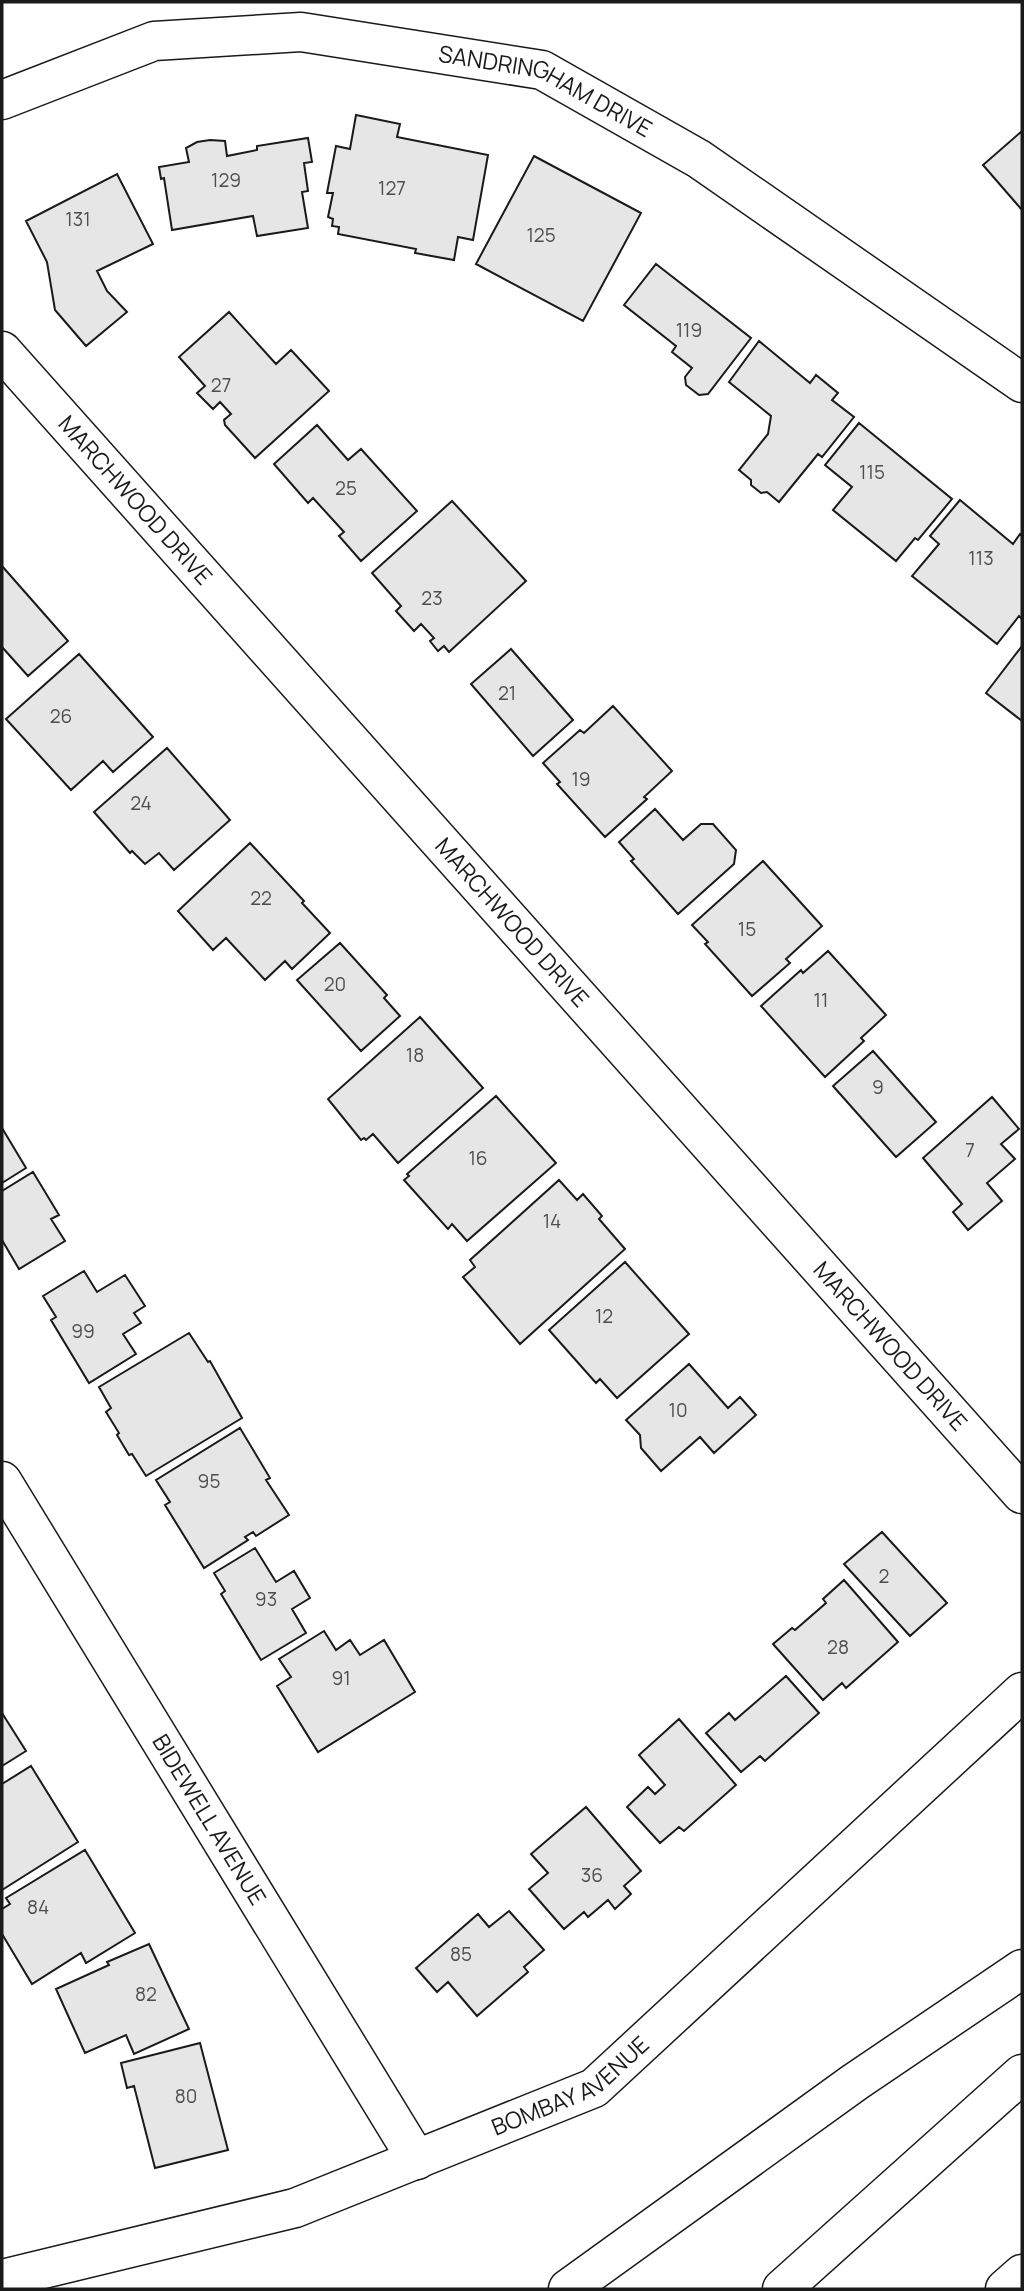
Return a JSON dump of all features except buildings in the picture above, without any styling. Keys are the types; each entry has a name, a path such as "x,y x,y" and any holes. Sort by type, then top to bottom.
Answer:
{"main road":[{"name":"SANDRINGHAM DRIVE","path":"2,100 154,41 301,32 542,70 699,159 1022,383"},
{"name":"MARCHWOOD DRIVE","path":"2,351 1022,1494"},
{"name":"BIDEWELL AVENUE","path":"2,1481 417,2160"},
{"name":"BOMBAY AVENUE","path":"2,2279 295,2208 594,2088 1022,1692"},
{"path":"568,2289 855,2082 1022,1969"},
{"path":"782,2289 1022,2074"},
{"path":"1005,2289 1022,2274"}]}
